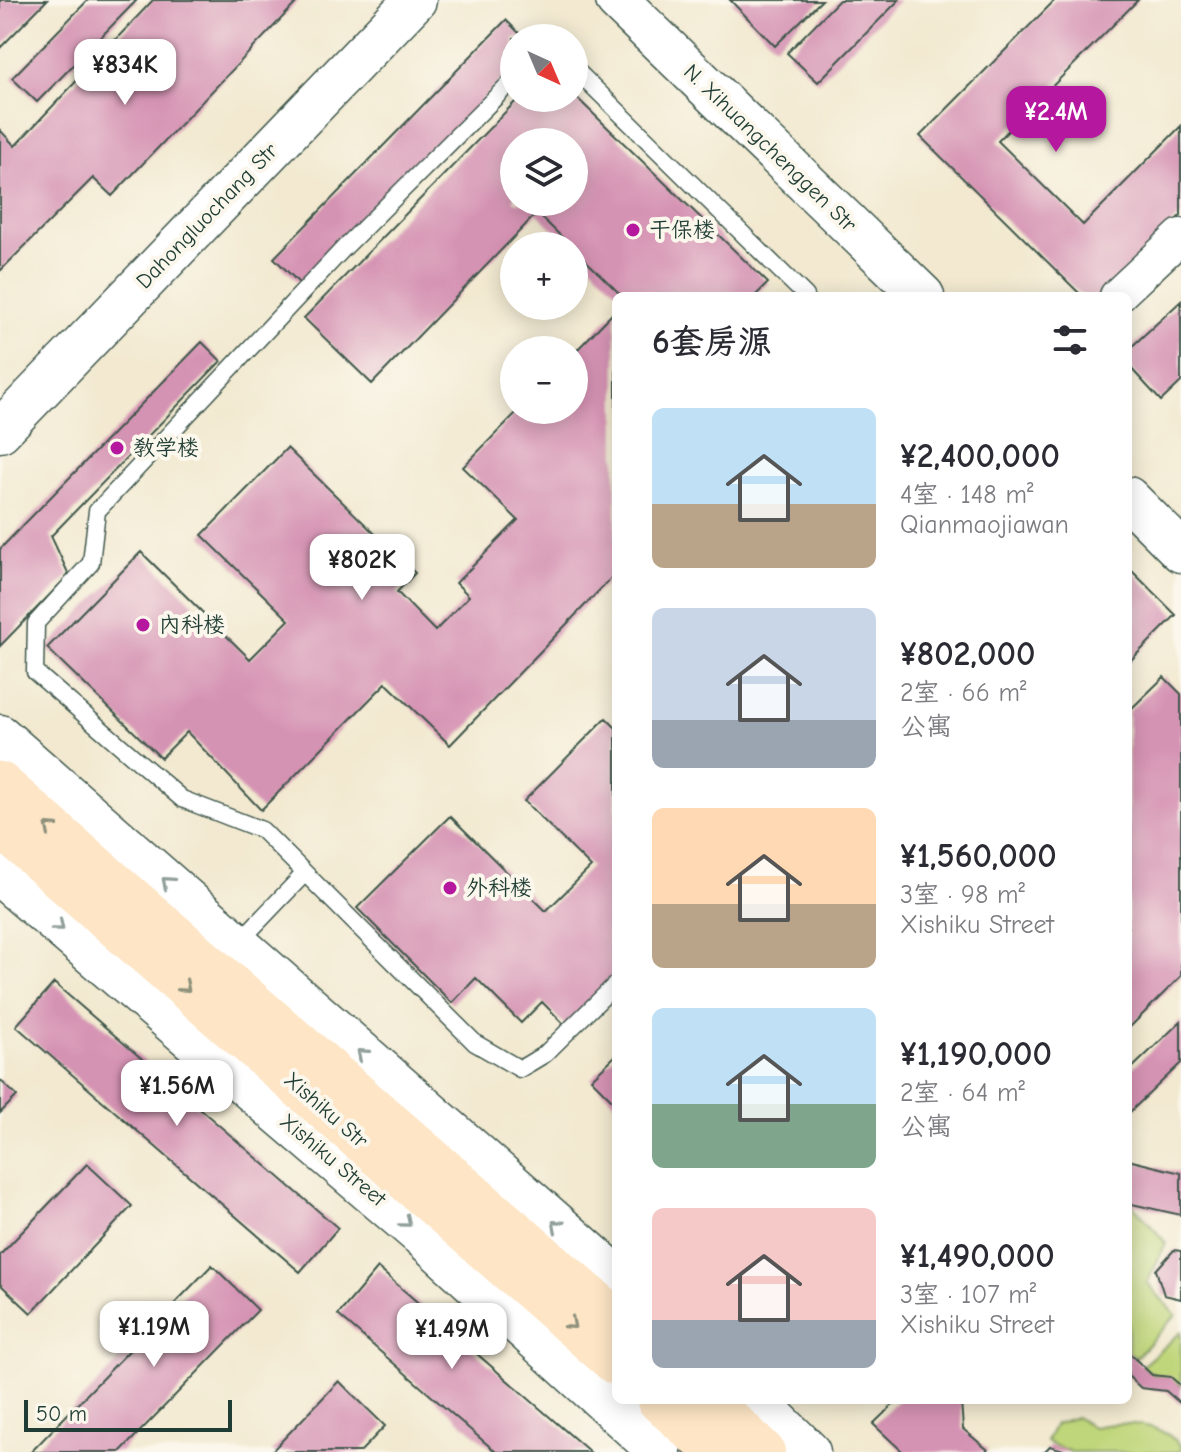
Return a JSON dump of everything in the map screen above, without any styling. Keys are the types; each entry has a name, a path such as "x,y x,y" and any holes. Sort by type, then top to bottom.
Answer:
{"main road":[{"path":"0,784 612,1317"},
{"name":"Xishiku Str","path":"0,825 612,1360"},
{"path":"663,1404 717,1452"},
{"path":"712,1404 763,1452"}],"street":[{"name":"Dahongluochang Str","path":"0,431 415,0"},
{"name":"N. Xihuangchenggen Str","path":"617,0 919,292"},
{"path":"1121,292 1181,236"},
{"path":"1132,502 1181,551"},
{"path":"0,736 612,1272"},
{"name":"Xishiku Street","path":"0,875 422,1236 660,1452"},
{"path":"760,1404 809,1452"}],"lane":[{"path":"588,82 802,292"},
{"path":"500,93 344,248 97,511 91,563 36,623 35,672 182,799 262,830 475,1043 520,1069 545,1054 612,988"},
{"path":"237,944 305,873"}],"green space":[{"path":"1132,1204 1166,1243 1147,1283 1176,1315 1135,1358 1132,1355"},
{"path":"1181,1332 1181,1386 1142,1366"},
{"path":"1076,1417 1093,1427 1129,1424 1152,1427 1172,1438 1181,1446 1181,1452 1071,1452 1046,1442 1055,1424"}],"building":[{"path":"0,0 47,0 0,48"},
{"path":"88,0 137,0 37,102 12,78"},
{"path":"153,0 299,0 112,196 93,178 0,271 0,130 15,146"},
{"path":"730,0 822,0 775,46"},
{"path":"839,0 899,0 818,82 787,53"},
{"path":"1055,0 1138,0 998,141 1083,225 1181,126 1181,215 1104,292 1078,292 920,136"},
{"path":"500,26 500,82 302,286 274,258"},
{"name":"干保楼","path":"588,109 768,283 759,292 618,292 588,263 588,232 557,232 540,216 588,216 588,128 500,128 500,216 534,216 519,232 500,232 500,251 372,384 304,318 505,112 588,112"},
{"path":"1181,301 1181,382 1161,401 1132,369 1132,346"},
{"name":"内科楼","path":"612,314 612,577 450,745 386,683 261,810 187,732 161,758 47,648 141,552 250,659 289,620 202,535 287,448 415,573 397,592 435,631 469,596 456,583 518,520 463,467 505,424 588,424 588,339"},
{"name":"教学楼","path":"202,342 221,361 51,536 69,575 0,646 0,549"},
{"path":"1132,571 1176,615 1132,659"},
{"path":"1164,677 1181,694 1181,976 1132,1025 1132,708"},
{"name":"外科楼","path":"606,718 612,724 612,984 568,1028 542,1002 521,1023 476,978 452,1003 357,908 450,816 546,911 591,867 524,801"},
{"path":"54,983 338,1228 300,1272 16,1026"},
{"path":"1181,1021 1181,1063 1132,1110 1132,1068"},
{"path":"612,1059 612,1100 591,1079"},
{"path":"0,1080 17,1096 0,1113"},
{"path":"1132,1161 1181,1173 1181,1215 1132,1204"},
{"path":"87,1164 132,1206 31,1313 0,1284 0,1255"},
{"path":"1174,1250 1181,1251 1181,1299 1164,1295 1156,1270"},
{"path":"212,1265 258,1310 120,1452 31,1452"},
{"path":"378,1268 590,1452 496,1452 338,1315"},
{"path":"1132,1356 1152,1375 1171,1377 1181,1386 1181,1404 1166,1391 1141,1388 1132,1380"},
{"path":"339,1381 385,1426 360,1452 271,1452"},
{"path":"894,1404 961,1404 963,1429 988,1450 903,1452 873,1424"},
{"path":"1050,1446 1067,1451 1067,1452 1044,1452"}],"place":[{"name":"干保楼","path":"633,230"},
{"name":"教学楼","path":"117,448"},
{"name":"内科楼","path":"143,625"},
{"name":"外科楼","path":"450,888"}]}
